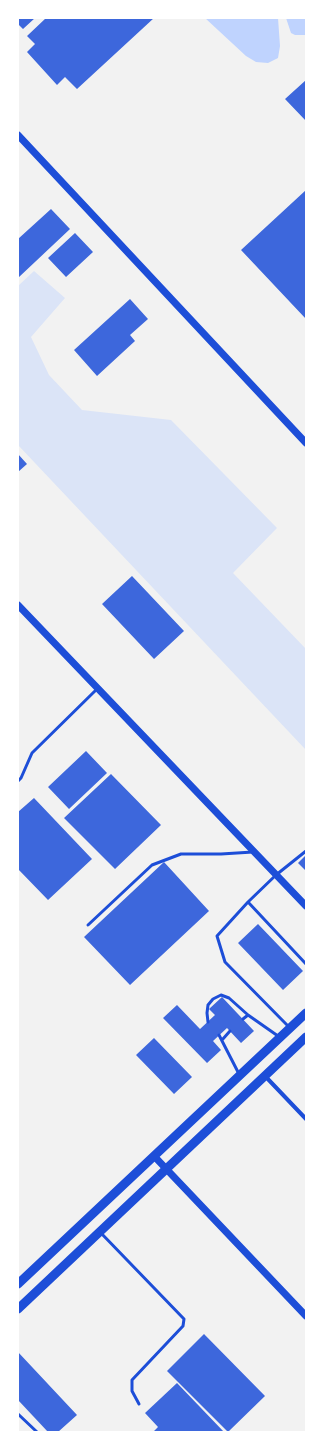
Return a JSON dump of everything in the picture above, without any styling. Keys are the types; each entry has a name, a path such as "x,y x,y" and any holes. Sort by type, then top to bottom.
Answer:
{"main road":[{"path":"18,1284 306,1013"},
{"path":"18,1309 306,1038"}],"street":[{"path":"18,135 306,443"},
{"path":"18,605 306,906"},
{"path":"265,1076 306,1119"},
{"path":"154,1156 306,1316"}],"lane":[{"path":"18,781 21,778 32,753 99,688"},
{"path":"290,1028 225,962 217,936 248,902 276,875 306,851"},
{"path":"88,925 152,865 181,854 254,852"},
{"path":"248,902 306,964"},
{"path":"208,1022 206,1013 208,1005 213,999 222,995 229,998 248,1015 280,1037"},
{"path":"243,1019 248,1015"},
{"path":"222,1040 230,1031"},
{"path":"219,1035 239,1075"},
{"path":"100,1232 184,1319 184,1326 132,1380 132,1391 139,1404"},
{"path":"18,1414 37,1432"}],"shaded area":[{"path":"34,271 65,298 31,337 49,375 82,410 171,420 277,528 233,573 306,649 306,750 18,445 18,286"}],"water":[{"path":"205,18 278,18 280,46 278,58 268,63 256,62 246,56"},
{"path":"286,18 306,18 306,35 295,35 291,33"}],"building":[{"path":"18,18 35,18 23,29 18,24"},
{"path":"46,18 154,18 77,89 65,77 57,85 27,52 35,44 27,36"},
{"path":"306,80 306,121 285,99"},
{"path":"306,190 306,319 241,250"},
{"path":"51,209 70,229 18,278 18,239"},
{"path":"75,233 93,252 66,277 48,258"},
{"path":"130,299 148,319 130,335 135,341 97,376 74,350"},
{"path":"18,454 27,464 18,472"},
{"path":"132,576 184,631 154,659 102,604"},
{"path":"86,751 107,773 69,809 48,787"},
{"path":"111,774 161,825 115,869 64,818"},
{"path":"34,798 92,859 48,900 18,869 18,812"},
{"path":"306,855 306,871 298,863"},
{"path":"164,862 209,911 130,985 84,937"},
{"path":"258,924 303,971 283,990 238,943"},
{"path":"222,997 254,1031 241,1043 227,1028 213,1041 221,1050 207,1063 163,1018 177,1005 200,1029 215,1015 209,1009"},
{"path":"154,1038 192,1077 174,1094 136,1055"},
{"path":"204,1334 265,1396 228,1432 167,1371"},
{"path":"18,1352 77,1415 58,1432 48,1432 18,1400"},
{"path":"177,1383 224,1432 153,1432 158,1427 145,1413"}]}
